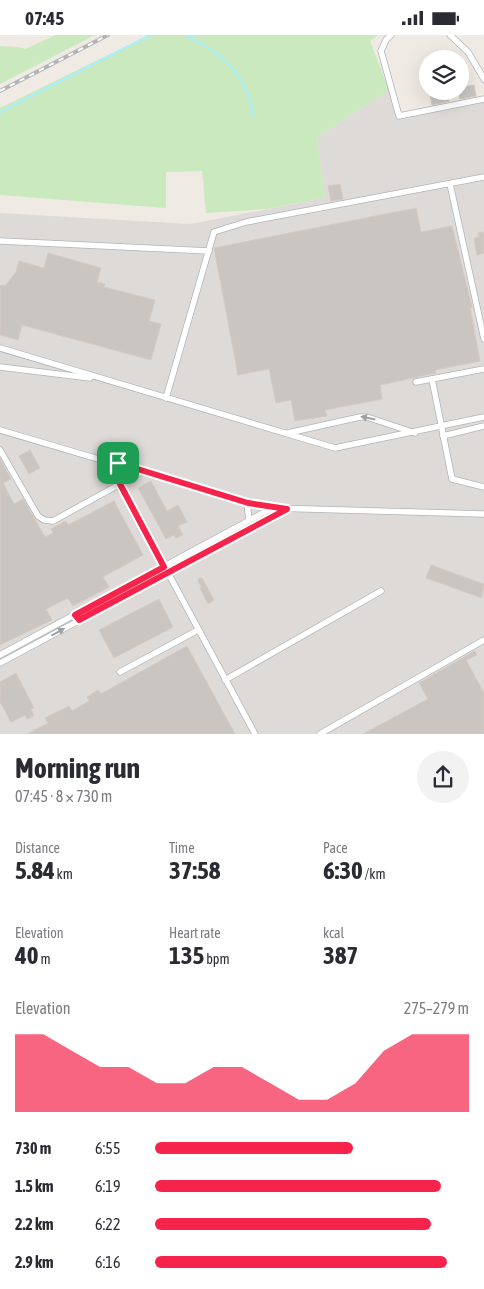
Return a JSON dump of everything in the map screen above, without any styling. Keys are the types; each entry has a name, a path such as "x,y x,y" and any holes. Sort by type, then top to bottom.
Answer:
{"lane":[{"path":"391,35 382,51 390,90 400,117 484,99"},
{"path":"450,35 468,52 484,79"},
{"path":"166,398 214,232 246,222 484,177"},
{"path":"450,184 484,339"},
{"path":"0,241 209,251"},
{"path":"0,348 335,448 415,433 441,425 484,417"},
{"path":"0,367 100,378"},
{"path":"416,382 484,369"},
{"path":"432,379 452,479 484,487"},
{"path":"286,433 360,417 367,417 415,433"},
{"path":"443,436 484,426"},
{"path":"0,430 118,463 248,503 272,508 484,513"},
{"path":"0,450 38,516 44,520 53,521 120,484 140,470"},
{"path":"118,463 120,484 255,734"},
{"path":"248,503 249,521"},
{"path":"212,545 272,508"},
{"path":"0,655 77,617 212,545 287,509"},
{"path":"225,680 381,591"},
{"path":"0,663 39,642 77,617"},
{"path":"120,672 198,630"},
{"path":"36,636 39,642"},
{"path":"320,734 484,640"}],"shaded area":[{"path":"389,90 400,116 484,99 484,734 0,734 0,213 190,224 325,198 317,137"}],"green space":[{"path":"56,35 95,35 0,84 0,46 25,49"},
{"path":"149,35 378,35 370,41 389,90 317,137 325,198 267,209 206,213 202,171 166,172 166,208 0,195 0,108"}],"building":[{"path":"474,85 476,96 469,97 469,86"},
{"path":"431,100 449,100 449,101 432,105"},
{"path":"340,184 343,199 331,201 328,186"},
{"path":"416,208 421,232 452,226 472,307 470,308 480,361 435,370 436,373 380,385 382,399 325,410 327,416 295,421 291,400 276,403 269,369 238,375 214,248"},
{"path":"484,232 484,253 477,255 474,238 479,237 478,233"},
{"path":"48,253 101,268 97,282 105,284 104,287 155,300 149,321 161,324 151,360 22,325 18,340 0,335 0,285 5,286 16,272 19,261 44,268"},
{"path":"30,450 40,468 29,474 19,456"},
{"path":"0,459 11,479 3,483 14,504 23,499 45,537 53,533 51,529 66,521 68,525 114,501 143,555 103,577 109,587 73,606 68,598 46,609 52,620 0,645"},
{"path":"151,481 167,511 178,505 187,522 178,526 183,535 176,538 174,535 166,539 138,488"},
{"path":"431,565 484,584 482,598 426,578"},
{"path":"199,578 202,578 214,600 208,604 200,588 202,587 198,582"},
{"path":"159,599 173,627 114,658 99,630"},
{"path":"187,646 235,734 27,734 48,723 45,718 69,706 72,711 89,701 87,697 98,690 101,694"},
{"path":"475,651 477,655 466,660 484,693 484,734 363,734 428,699 419,683"},
{"path":"16,673 34,708 31,709 34,716 27,719 25,715 11,722 0,702 0,682"}],"waterway":[{"path":"0,112 150,35"},
{"path":"185,35 211,50 231,67 245,88 254,117"}],"railway":[{"path":"0,91 108,35"}],"route":[{"path":"118,463 248,503 287,509 79,620 75,615 164,567 120,484 118,463"}]}
